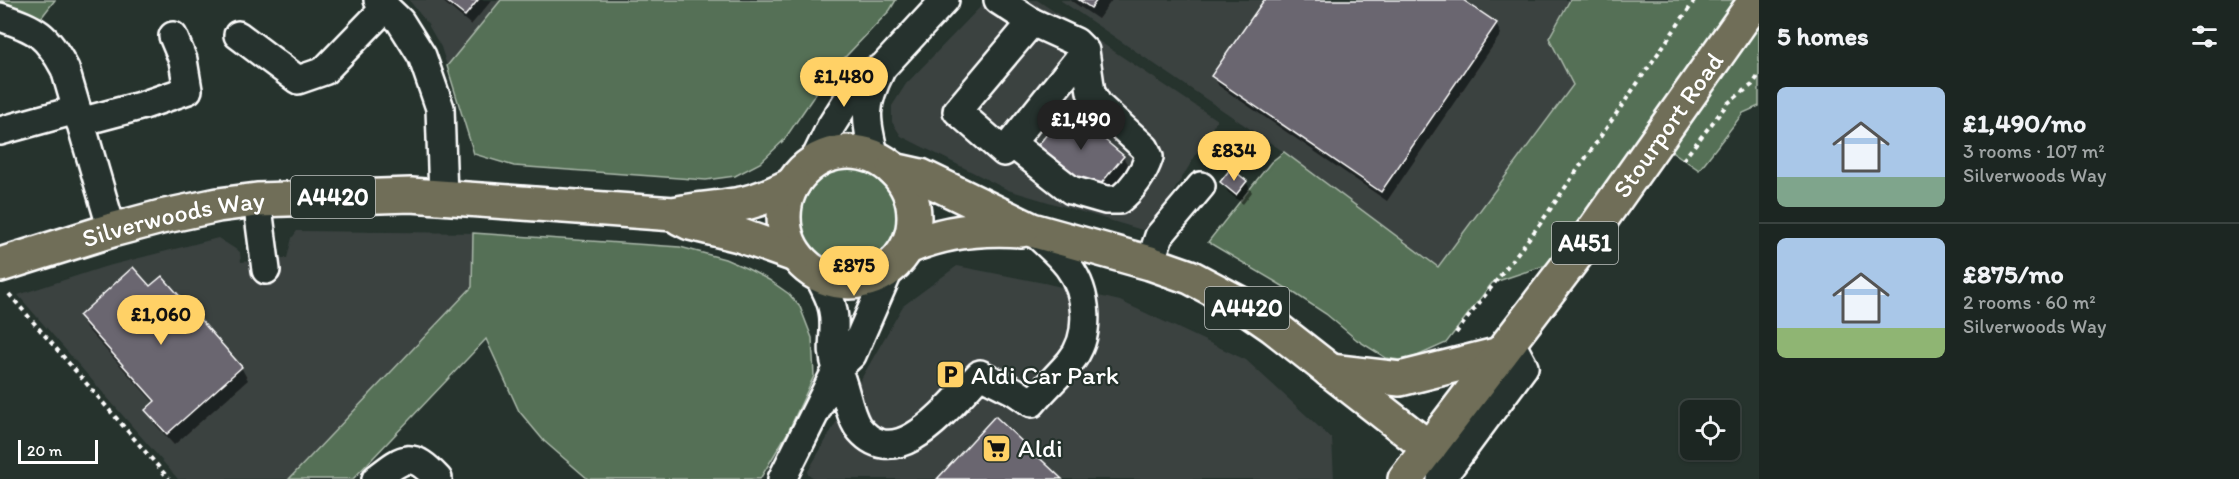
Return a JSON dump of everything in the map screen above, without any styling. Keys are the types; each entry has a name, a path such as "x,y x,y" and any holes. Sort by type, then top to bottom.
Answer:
{"main road":[{"name":"Stourport Road","path":"1405,479 1576,255 1756,0"},
{"path":"843,152 864,154 884,164 908,190 915,213 912,236 899,258 881,274 861,282 839,282 807,265 786,232 784,219 784,207 803,174 832,154 843,152"},
{"name":"A4420","path":"884,164 921,176 1032,230 1150,263 1190,277 1241,304 1273,326 1429,448"},
{"name":"Silverwoods Way","path":"3,276 112,230 218,205 257,200 411,195 674,214 692,209 715,208 754,201 771,195 803,174"},
{"name":"Silverwoods Way","path":"674,214 690,223 739,235 807,265"},
{"name":"A4420","path":"899,258 927,239 956,231 991,228 1032,230"},
{"path":"1328,370 1400,379 1505,348"}],"street":[{"path":"884,164 867,126 867,110 873,86 883,67 945,0"},
{"path":"998,0 1032,21 1076,42 1085,51 1091,92 1098,105 1145,148 1149,157 1144,172 1130,191 1119,200 1106,200 1071,190 1011,143"},
{"path":"238,35 298,80 324,71 382,4 399,21 422,56 440,108 443,197"},
{"path":"0,17 35,30 53,45 66,69 112,230"},
{"path":"1032,21 957,111 1004,152 1085,51"},
{"path":"0,131 78,116 148,116 188,90 183,60 173,36"},
{"path":"803,174 857,85 865,76 883,67"},
{"path":"1150,263 1159,236 1201,186"},
{"path":"257,200 266,270"},
{"path":"807,265 829,295 834,320 832,352 857,425 872,442 884,449 903,447 920,437 980,374 1032,403 1078,351 1085,320 1077,280 1068,266 1032,230"},
{"path":"786,477 837,369 852,355 899,258"},
{"path":"1441,479 1524,368 1505,348"},
{"path":"376,479 400,461 431,471"}],"path":[{"path":"1453,338 1540,224 1695,0"},
{"path":"1752,85 1759,81"},
{"path":"3,276 10,296 170,479"}],"shaded area":[{"path":"409,0 501,0 447,66 441,47 427,23"},
{"path":"987,0 1037,0 1217,120 1149,232 1008,190 901,136 892,122 892,106 906,84"},
{"path":"1060,0 1570,0 1549,38 1573,85 1438,267 1284,152"},
{"path":"297,231 480,233 480,281 291,479 178,479 18,295 104,267 218,238 240,252 241,262 287,258 292,238"},
{"name":"Aldi Car Park","path":"957,266 1120,301 1246,360 1332,439 1334,479 815,479 807,473 903,306"}],"green space":[{"path":"0,0 55,0 41,18"},
{"path":"501,0 896,0 890,10 829,74 784,140 760,163 735,176 706,180 514,166 474,154 447,66"},
{"path":"1570,0 1759,0 1759,106 1743,113 1699,170 1657,141 1576,255 1492,283 1446,343 1406,361 1386,358 1357,340 1326,314 1291,291 1208,242 1271,162 1284,152 1438,267 1573,85 1549,38"},
{"path":"849,168 868,172 883,183 894,198 898,217 894,236 883,251 868,262 849,266 830,262 815,251 804,236 800,217 804,198 815,183 830,172"},
{"path":"473,233 680,247 725,259 769,280 789,294 800,307 812,338 814,376 788,432 760,479 588,479 544,441 519,411 486,339 353,479 289,479 472,287"}],"building":[{"path":"445,0 478,0 465,16"},
{"path":"1079,0 1097,0 1091,8"},
{"path":"1264,0 1463,0 1497,23 1381,192 1211,76"},
{"path":"1068,109 1124,156 1094,192 1038,145"},
{"path":"1231,168 1247,181 1236,195 1220,182"},
{"path":"133,267 150,286 162,276 242,367 167,434 145,410 155,401 79,316"},
{"name":"Aldi","path":"995,416 1062,479 937,479"}],"place":[{"name":"Aldi Car Park","path":"950,375"},
{"name":"Aldi","path":"997,448"}]}
